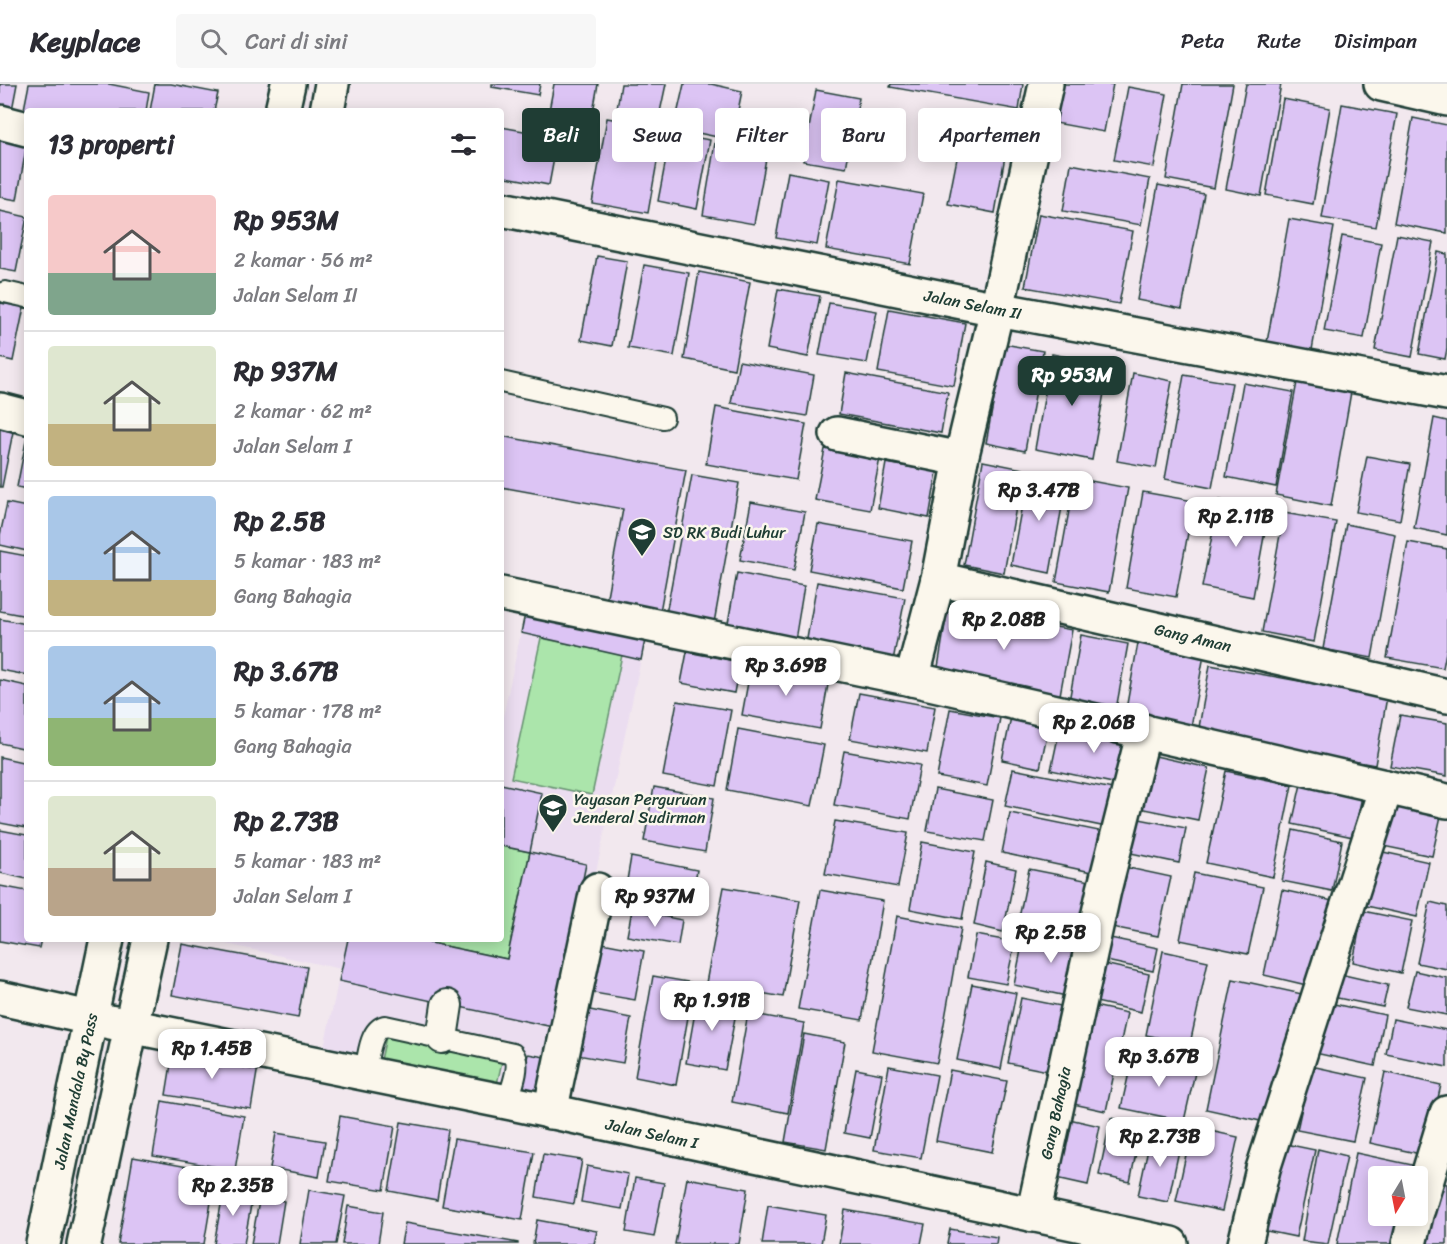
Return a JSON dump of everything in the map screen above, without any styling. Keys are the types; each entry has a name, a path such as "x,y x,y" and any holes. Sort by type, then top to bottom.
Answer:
{"street":[{"path":"283,108 288,84"},
{"path":"328,108 332,84"},
{"path":"912,679 938,579 961,459 997,309 1046,84"},
{"path":"1381,84 1447,99"},
{"path":"0,122 24,128"},
{"name":"Jalan Selam II","path":"504,210 997,309 1447,393"},
{"path":"0,410 24,416"},
{"path":"837,434 961,459"},
{"name":"Gang Aman","path":"938,579 1447,696"},
{"path":"504,595 912,679 1447,801"},
{"name":"Gang Bahagia","path":"1033,1215 1104,890 1144,731"},
{"path":"1245,1244 1263,1168 1386,787"},
{"path":"550,1112 597,890"},
{"name":"Jalan Mandala By Pass","path":"43,1244 106,942"},
{"path":"84,1244 149,942"},
{"name":"Jalan Selam I","path":"0,998 131,1027 507,1102 1172,1244"},
{"path":"442,1038 447,1005"},
{"path":"1428,1176 1447,1113"},
{"path":"1409,1244 1413,1226"}],"lane":[{"path":"5,292 24,296"},
{"path":"504,383 663,418"},
{"path":"364,1073 374,1033 380,1027 385,1026 513,1054 517,1065 507,1102"}],"shaded area":[{"name":"Yayasan Perguruan Jenderal Sudirman","path":"526,609 646,635 549,1095 324,1047 341,969 217,942 504,942 504,712"}],"green space":[{"path":"541,638 622,655 592,795 511,778"},
{"path":"504,847 530,852 507,959 426,942 504,942"},
{"path":"387,1032 503,1057 497,1084 381,1060"}],"building":[{"path":"0,84 17,84 12,110 0,107"},
{"path":"29,84 109,84 149,92 146,108 24,108"},
{"path":"155,84 171,84 218,93 215,108 151,108"},
{"path":"492,84 540,84 538,95 492,87"},
{"path":"554,84 598,84 594,108 550,108"},
{"path":"621,84 666,84 661,108 617,108"},
{"path":"684,84 711,84 742,91 739,108 715,108 715,136 703,134 703,108 679,108"},
{"path":"891,84 1023,84 1019,108 1008,108 890,87"},
{"path":"1057,84 1113,84 1104,132 1061,124 1061,108 1053,108"},
{"path":"1183,84 1233,84 1214,188 1166,179"},
{"path":"1246,84 1281,84 1261,196 1226,189"},
{"path":"1128,87 1167,94 1154,167 1114,160"},
{"path":"816,90 859,98 857,108 821,108 821,162 847,162 846,168 809,162 809,128"},
{"path":"1283,99 1330,108 1313,204 1266,195"},
{"path":"1342,104 1397,114 1376,227 1322,218"},
{"path":"607,118 612,119 612,162 657,162 648,213 592,203"},
{"path":"1413,118 1447,125 1447,233 1394,223"},
{"path":"504,128 522,131 522,162 553,162 549,185 504,177"},
{"path":"0,137 24,142 24,160 17,200 0,197"},
{"path":"703,139 710,140 697,209 658,201 665,162 703,162"},
{"path":"715,143 715,162 765,162 754,224 703,215"},
{"path":"956,162 1004,162 995,213 948,204"},
{"path":"1071,164 1150,179 1141,225 1063,211"},
{"path":"788,172 829,180 817,245 776,238"},
{"path":"839,179 923,194 910,264 826,249"},
{"path":"1158,185 1204,194 1182,309 1137,300"},
{"path":"0,211 24,216 24,232 16,272 0,269"},
{"path":"1039,214 1133,231 1119,304 1025,287"},
{"path":"1289,219 1334,227 1312,350 1267,342"},
{"path":"1397,235 1433,242 1412,357 1375,350"},
{"path":"1342,236 1381,243 1364,338 1324,331"},
{"path":"1438,252 1447,254 1447,349 1445,359 1419,354"},
{"path":"597,256 627,261 612,346 581,340"},
{"path":"644,265 689,273 674,356 628,348"},
{"path":"699,272 750,282 734,369 684,359"},
{"path":"778,289 820,296 808,357 767,349"},
{"path":"0,303 24,307 13,361 0,358"},
{"path":"829,303 877,311 867,363 819,355"},
{"path":"889,309 965,323 954,386 878,372"},
{"path":"1004,344 1043,351 1025,451 986,443"},
{"path":"1052,354 1109,365 1092,460 1035,449"},
{"path":"739,361 814,375 807,416 731,403"},
{"path":"846,373 948,392 941,433 839,414"},
{"path":"1133,373 1172,381 1156,468 1117,461"},
{"path":"1184,375 1232,383 1212,488 1165,479"},
{"path":"1297,382 1351,392 1331,506 1276,495"},
{"path":"1243,383 1293,392 1276,487 1226,477"},
{"path":"716,407 806,424 796,480 706,464"},
{"path":"1434,418 1447,421 1447,535 1414,528"},
{"path":"0,429 13,432 2,487 0,487"},
{"name":"SD RK Budi Luhur","path":"504,437 686,470 659,617 605,607 623,509 504,488"},
{"path":"825,449 880,458 870,510 815,500"},
{"path":"24,451 24,488 17,487"},
{"path":"1367,456 1410,464 1400,520 1356,512"},
{"path":"983,461 1023,469 1004,573 964,565"},
{"path":"886,463 937,472 929,518 878,508"},
{"path":"1028,472 1067,479 1050,573 1011,565"},
{"path":"692,475 739,483 714,623 666,614"},
{"path":"1075,478 1128,488 1109,592 1056,582"},
{"path":"1143,492 1194,501 1176,597 1126,588"},
{"path":"1219,500 1269,509 1253,597 1202,587"},
{"path":"751,502 805,512 794,570 740,560"},
{"path":"7,503 24,506 24,550 0,545"},
{"path":"1284,513 1336,522 1314,642 1262,632"},
{"path":"818,524 912,541 903,588 809,570"},
{"path":"1346,524 1395,534 1372,658 1323,649"},
{"path":"1408,542 1447,549 1447,647 1443,668 1387,658"},
{"path":"0,551 24,555 24,615 0,611"},
{"path":"737,573 804,586 794,646 726,634"},
{"path":"817,582 905,598 892,666 805,650"},
{"path":"948,607 1072,630 1060,695 937,673"},
{"path":"526,609 646,635 641,660 521,633"},
{"path":"0,619 24,623 24,674 0,670"},
{"path":"1081,635 1128,644 1115,715 1068,707"},
{"path":"1138,643 1204,655 1191,727 1125,715"},
{"path":"687,652 740,662 734,693 681,683"},
{"path":"1210,665 1387,697 1375,765 1198,733"},
{"path":"751,666 829,679 820,729 742,715"},
{"path":"0,680 24,685 24,748 0,743"},
{"path":"859,693 935,707 927,753 850,739"},
{"path":"677,701 731,710 717,786 663,776"},
{"path":"950,709 1000,718 987,786 937,777"},
{"path":"1400,715 1447,723 1447,776 1390,766"},
{"path":"1011,717 1049,725 1040,768 1002,760"},
{"path":"1061,723 1137,738 1127,786 1051,770"},
{"path":"738,729 824,745 812,806 727,790"},
{"path":"844,751 920,765 910,819 834,805"},
{"path":"1151,755 1209,768 1198,820 1139,808"},
{"path":"0,757 24,762 24,827 0,823"},
{"path":"1013,769 1118,790 1111,828 1005,806"},
{"path":"1226,771 1292,785 1273,877 1206,863"},
{"path":"1301,784 1362,797 1353,837 1292,824"},
{"path":"504,785 542,793 530,852 504,847"},
{"path":"654,787 714,798 705,852 644,841"},
{"path":"935,789 993,800 985,841 927,831"},
{"path":"1387,804 1441,816 1432,856 1378,845"},
{"path":"1010,813 1109,833 1101,874 1002,853"},
{"path":"1129,817 1186,828 1179,863 1121,851"},
{"path":"835,821 908,833 898,887 825,874"},
{"path":"0,830 24,834 24,878 0,873"},
{"path":"1293,830 1342,841 1332,891 1282,881"},
{"path":"922,842 975,852 962,919 910,909"},
{"path":"1374,850 1429,862 1417,917 1362,905"},
{"path":"530,852 586,864 553,1027 339,981 347,942 426,942 507,959"},
{"path":"631,857 697,870 691,904 625,892"},
{"path":"986,862 1016,869 1003,932 974,925"},
{"path":"1124,867 1171,877 1158,936 1112,927"},
{"path":"1029,869 1100,883 1090,933 1019,918"},
{"path":"1194,873 1263,887 1248,954 1180,940"},
{"path":"0,886 24,890 24,942 40,942 39,948 0,941"},
{"path":"724,887 800,900 783,997 706,983"},
{"path":"820,890 883,901 862,1020 798,1009"},
{"path":"1282,890 1333,901 1315,987 1264,975"},
{"path":"1430,902 1447,906 1447,969 1417,963"},
{"path":"632,910 682,920 678,945 627,936"},
{"path":"1363,911 1412,921 1401,973 1353,962"},
{"path":"897,916 961,928 937,1063 872,1051"},
{"path":"1025,930 1088,942 1076,998 1014,985"},
{"path":"976,935 1015,942 1006,984 968,977"},
{"path":"1101,936 1158,948 1153,971 1097,959"},
{"path":"597,942 644,951 635,1000 588,992"},
{"path":"182,944 307,967 298,1018 172,995"},
{"path":"1163,951 1208,961 1190,1044 1146,1035"},
{"path":"1104,964 1149,974 1141,1012 1096,1002"},
{"path":"1415,971 1447,978 1447,1015 1406,1007"},
{"path":"1331,972 1388,985 1383,1007 1327,996"},
{"path":"653,976 694,983 676,1085 635,1077"},
{"path":"1233,979 1302,994 1274,1124 1206,1109"},
{"path":"972,984 1016,993 1001,1069 957,1060"},
{"path":"698,995 738,1002 725,1070 686,1063"},
{"path":"1021,998 1076,1009 1063,1074 1008,1063"},
{"path":"1325,1002 1385,1015 1375,1066 1315,1053"},
{"path":"1085,1004 1127,1013 1106,1111 1064,1102"},
{"path":"585,1009 631,1018 623,1063 577,1055"},
{"path":"748,1013 804,1023 788,1113 732,1102"},
{"path":"1393,1019 1447,1030 1447,1067 1386,1054"},
{"path":"804,1034 845,1042 826,1149 785,1142"},
{"path":"173,1052 258,1066 251,1109 166,1095"},
{"path":"528,1054 556,1059 549,1095 521,1089"},
{"path":"1133,1055 1196,1068 1184,1121 1121,1108"},
{"path":"889,1066 937,1075 921,1158 874,1150"},
{"path":"1311,1066 1367,1078 1353,1141 1297,1130"},
{"path":"856,1069 882,1074 870,1138 844,1133"},
{"path":"950,1070 1007,1081 992,1152 936,1141"},
{"path":"1385,1072 1441,1085 1425,1155 1370,1143"},
{"path":"162,1101 244,1116 235,1170 153,1156"},
{"path":"340,1116 395,1126 384,1190 329,1181"},
{"path":"1056,1116 1100,1126 1088,1185 1043,1175"},
{"path":"1111,1118 1142,1124 1130,1182 1099,1175"},
{"path":"401,1122 448,1130 437,1200 389,1191"},
{"path":"1192,1127 1238,1137 1222,1211 1176,1201"},
{"path":"276,1133 325,1141 319,1177 270,1168"},
{"path":"1151,1135 1181,1141 1168,1202 1138,1196"},
{"path":"454,1139 534,1152 522,1220 442,1206"},
{"path":"1276,1142 1315,1150 1296,1237 1257,1229"},
{"path":"1318,1149 1347,1156 1328,1244 1302,1241"},
{"path":"1356,1153 1417,1166 1368,1166 1368,1226 1404,1226 1400,1244 1337,1244"},
{"path":"543,1154 582,1160 574,1204 536,1197"},
{"path":"133,1157 216,1172 204,1244 118,1244"},
{"path":"587,1166 628,1174 622,1209 581,1202"},
{"path":"635,1178 664,1183 654,1237 626,1232"},
{"path":"687,1178 748,1189 739,1244 675,1244"},
{"path":"1436,1181 1447,1184 1447,1244 1419,1244 1424,1226 1428,1226 1428,1211"},
{"path":"224,1188 253,1194 244,1244 214,1244"},
{"path":"309,1190 345,1196 336,1244 300,1244"},
{"path":"260,1196 284,1201 277,1244 251,1244"},
{"path":"768,1205 826,1215 821,1244 762,1244"},
{"path":"348,1206 383,1212 378,1244 342,1244"},
{"path":"845,1210 925,1224 921,1244 839,1244"},
{"path":"537,1220 597,1231 594,1244 533,1244"},
{"path":"405,1223 518,1243 518,1244 401,1244"},
{"path":"950,1229 997,1237 996,1244 947,1244"}],"place":[{"name":"SD RK Budi Luhur","path":"642,558"},
{"name":"Yayasan Perguruan Jenderal Sudirman","path":"553,834"}]}
